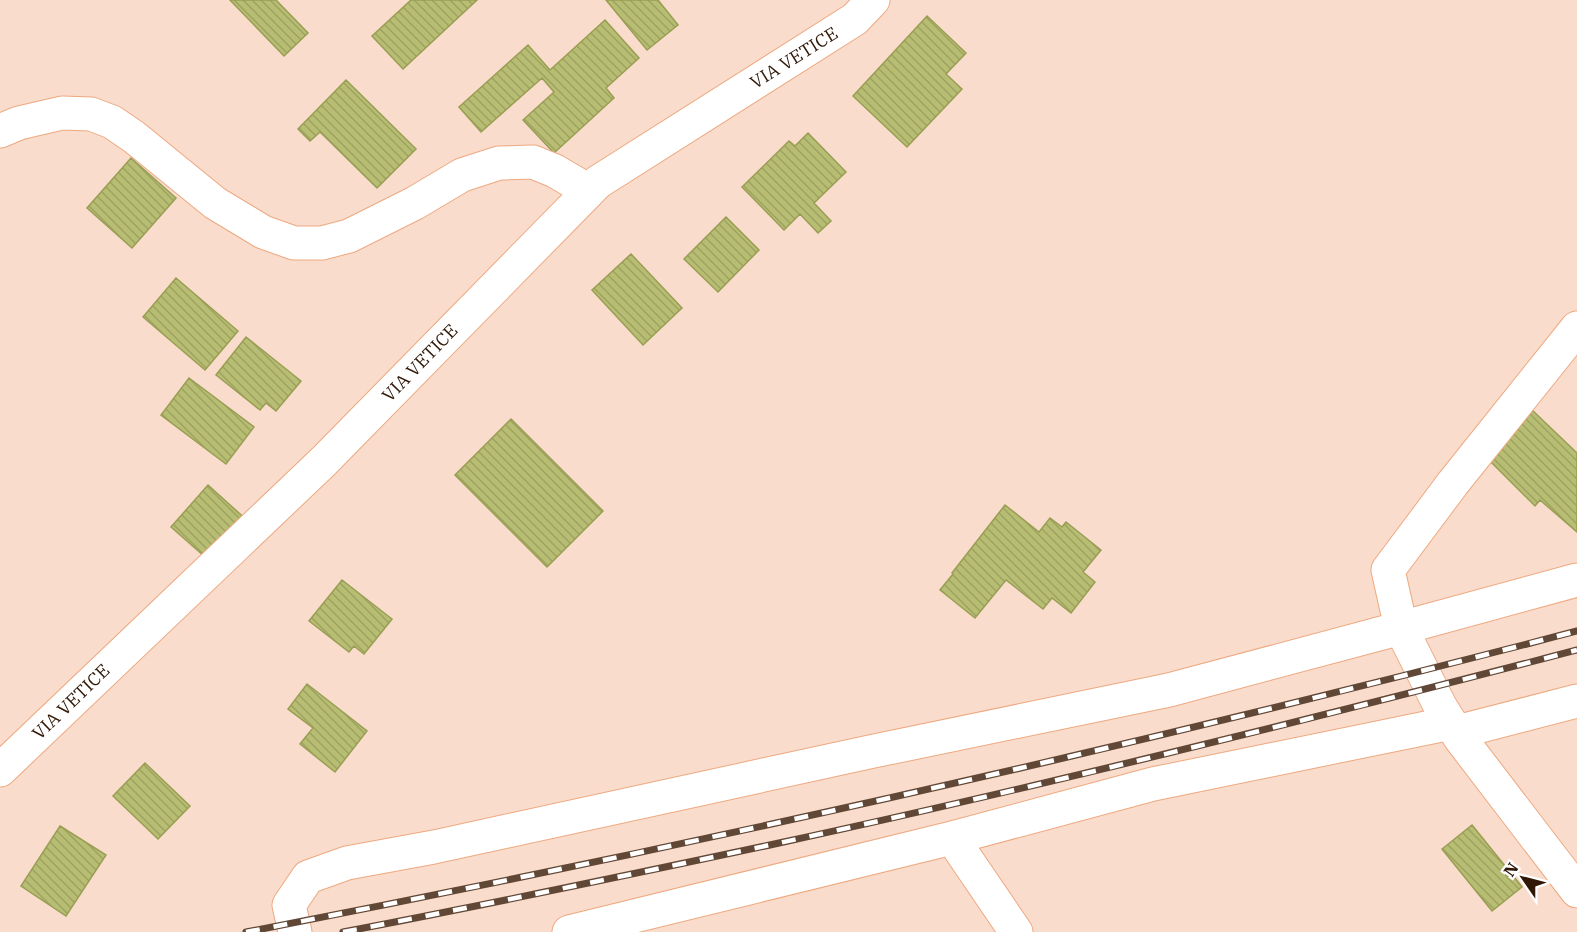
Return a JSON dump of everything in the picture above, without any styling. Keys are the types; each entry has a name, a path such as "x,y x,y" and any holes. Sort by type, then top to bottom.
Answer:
{"street":[{"name":"VIA VETICE","path":"0,770 324,461 598,182 855,19 873,0"},
{"path":"0,130 62,113 91,114 112,122 134,137 215,203 263,232 294,243 322,243 349,236 415,203 462,175 499,163 533,162 555,171 589,191"},
{"path":"1577,328 1453,483 1388,570 1401,628 1440,706 1454,728 1577,891"},
{"path":"295,932 290,905 308,877 347,863 434,847 874,751 1169,690 1577,580"},
{"path":"569,932 952,838 1153,784 1454,728 1577,701"},
{"path":"952,838 1016,932"}],"building":[{"path":"230,0 276,0 308,33 284,56"},
{"path":"411,0 477,0 403,69 372,36"},
{"path":"606,0 658,0 678,25 647,50"},
{"path":"927,16 966,53 946,74 962,89 907,147 853,96"},
{"path":"605,20 639,58 606,88 614,98 554,153 523,120 554,92 542,78 481,132 459,107 528,45 550,70"},
{"path":"346,80 416,149 377,188 320,132 310,141 298,129"},
{"path":"808,133 846,172 814,203 831,221 818,233 800,214 784,230 742,187 789,141 795,146"},
{"path":"131,158 176,198 132,248 87,208"},
{"path":"726,217 759,250 718,292 684,259"},
{"path":"631,254 682,308 643,345 592,290"},
{"path":"176,278 238,331 205,370 143,317"},
{"path":"246,337 301,381 276,411 266,403 260,410 216,375"},
{"path":"189,378 254,427 226,464 161,415"},
{"path":"1532,410 1577,453 1577,532 1540,500 1535,506 1486,457"},
{"path":"511,419 603,511 547,567 455,475"},
{"path":"208,485 250,523 213,564 171,527"},
{"path":"1005,505 1039,532 1050,518 1062,527 1066,522 1101,550 1083,572 1095,582 1071,613 1052,598 1043,609 1006,580 975,618 940,590"},
{"path":"342,580 392,619 364,654 354,646 349,652 309,621"},
{"path":"307,684 367,731 335,772 300,744 313,728 288,709"},
{"path":"145,763 190,806 158,839 113,796"},
{"path":"1472,825 1522,887 1492,911 1442,849"},
{"path":"60,826 106,855 66,916 21,886"}],"railway":[{"path":"246,932 581,865 914,792 1246,714 1577,631"},
{"path":"343,932 670,866 979,798 1279,726 1577,650"}]}
